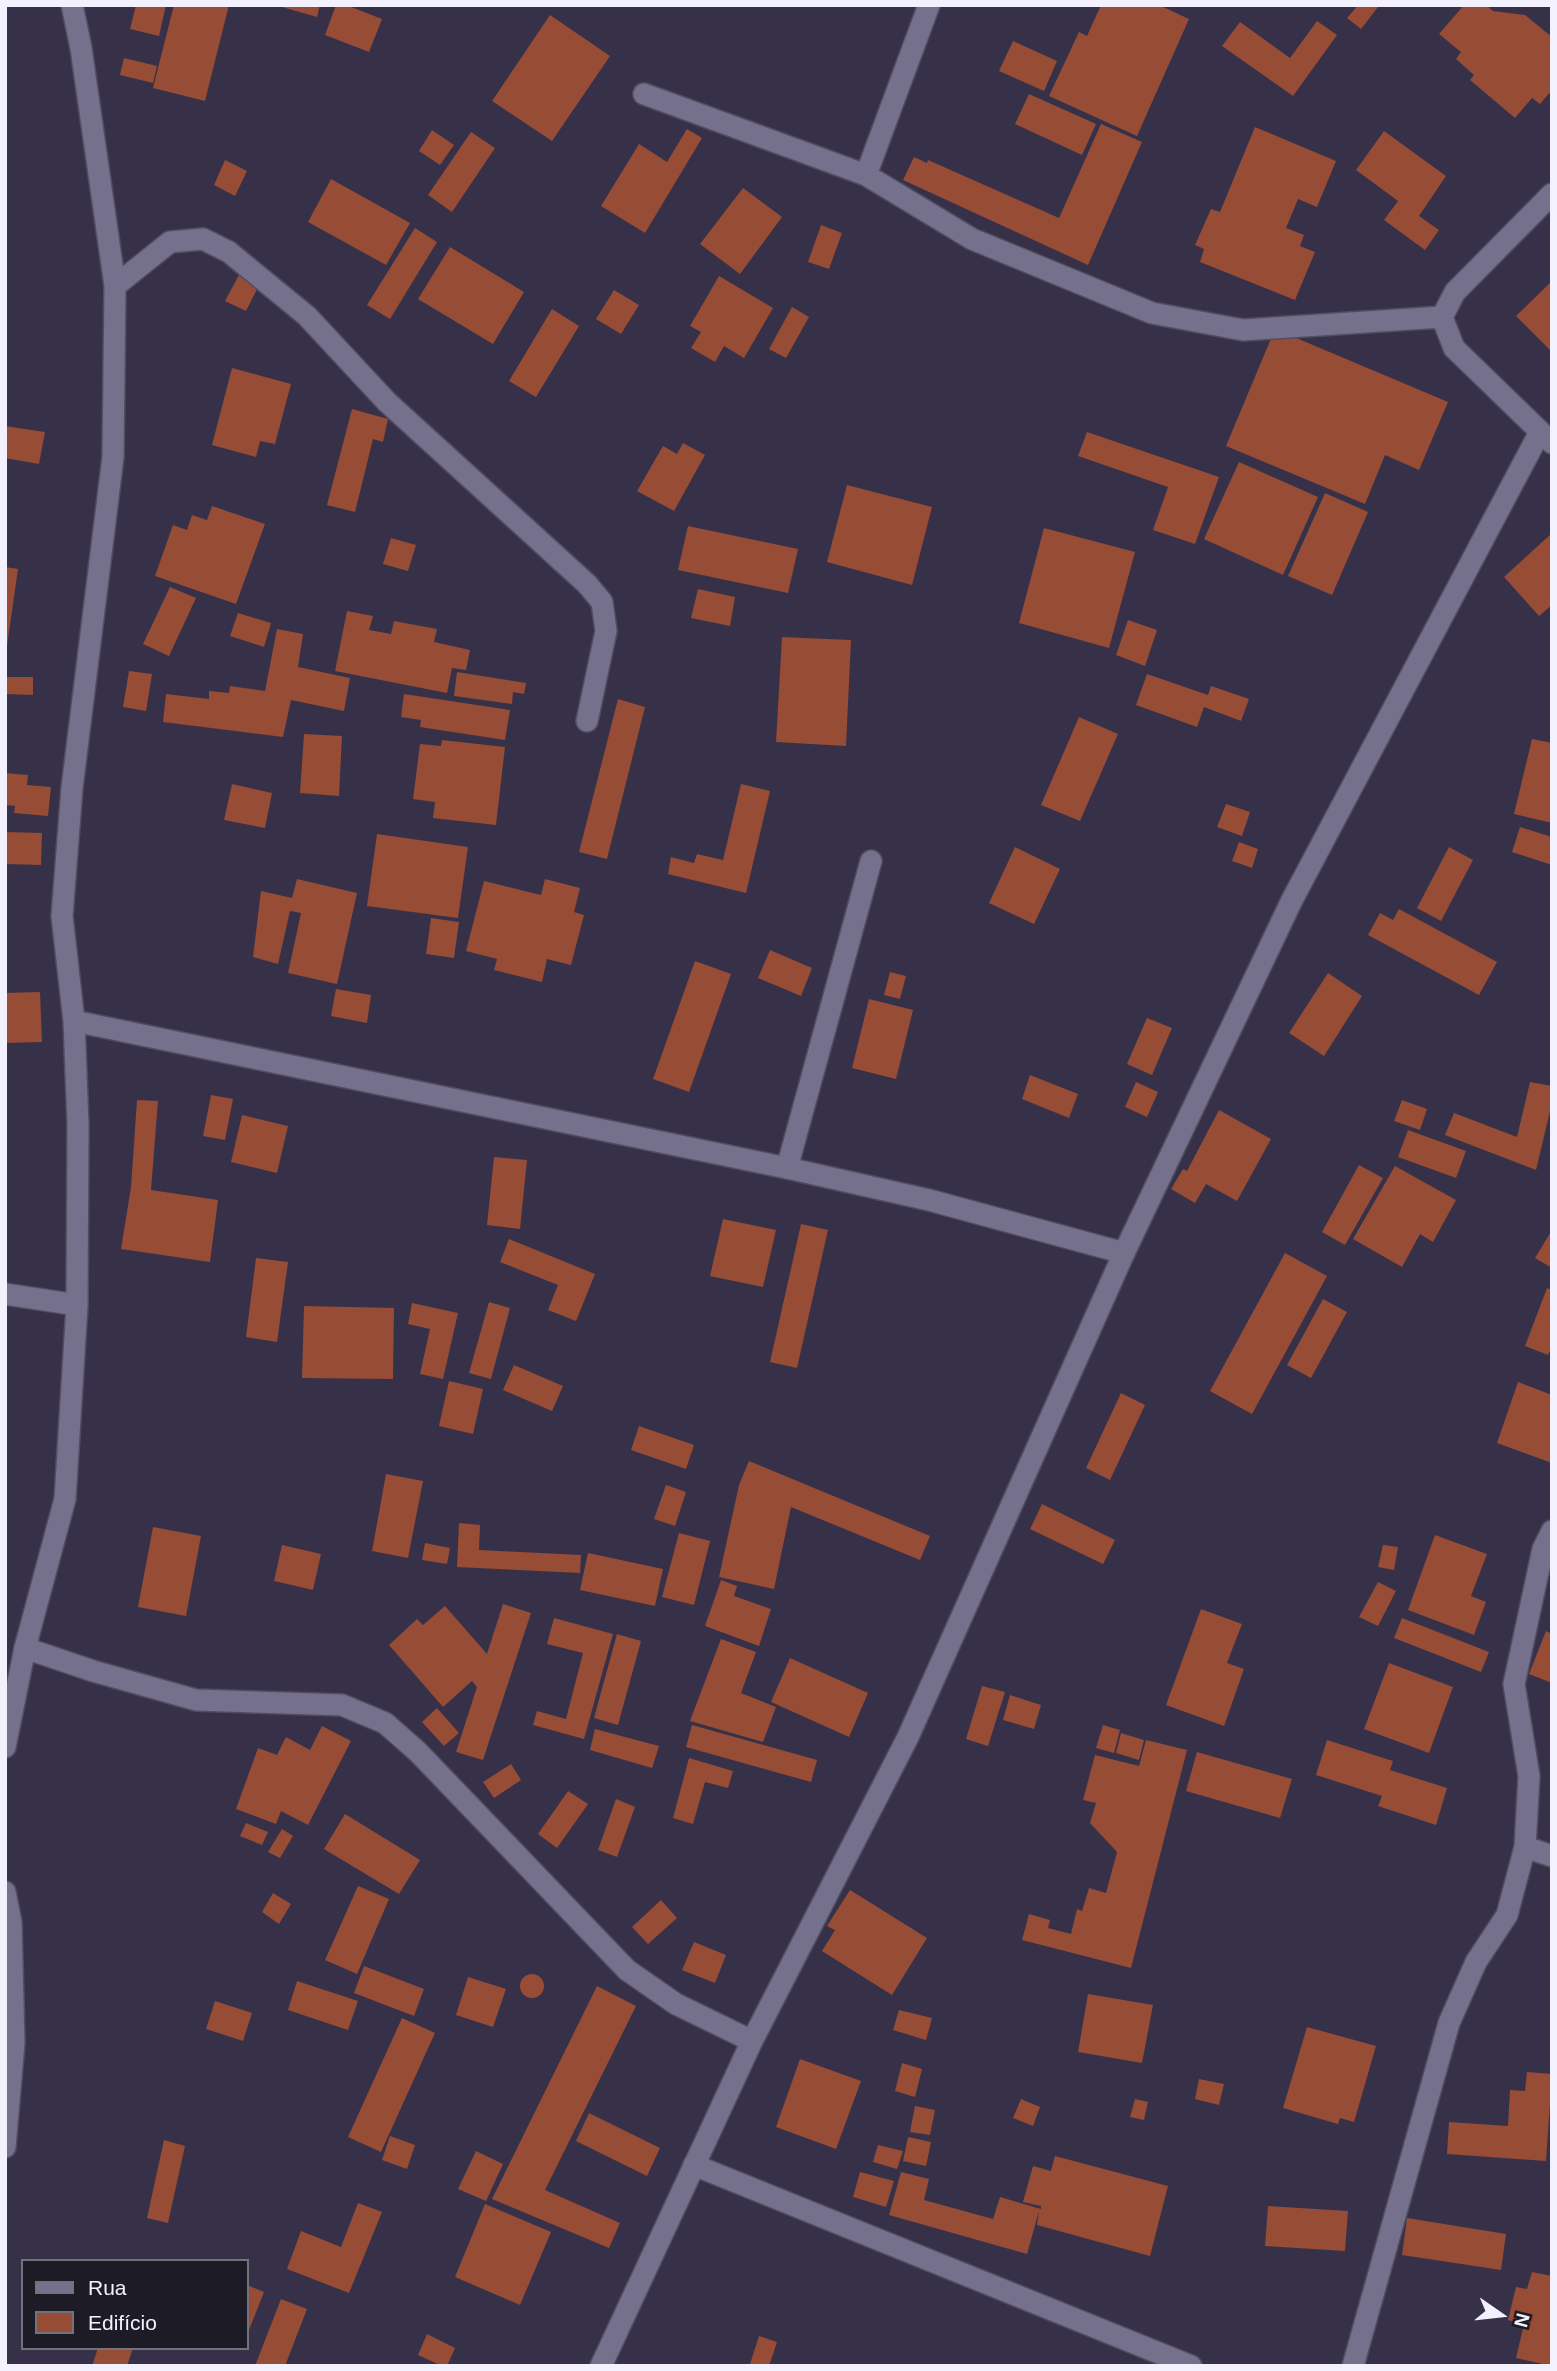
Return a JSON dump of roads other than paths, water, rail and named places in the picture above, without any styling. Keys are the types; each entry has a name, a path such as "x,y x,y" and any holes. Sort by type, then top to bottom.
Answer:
{"street":[{"path":"5,1747 25,1648 65,1499 77,1305 78,1125 74,1021 62,916 72,788 113,457 115,286 81,48 72,5"},
{"path":"866,175 929,5"},
{"path":"644,94 866,175 972,239 1152,313 1243,330 1442,317"},
{"path":"601,2366 752,2040 908,1737 1124,1253 1292,900 1546,438 1454,348 1442,317 1455,292 1552,194"},
{"path":"115,286 170,242 203,239 229,252 307,316 387,402 587,584 602,602 606,631 587,721"},
{"path":"787,1168 871,861"},
{"path":"74,1021 787,1168 929,1200 1124,1253"},
{"path":"5,1294 77,1305"},
{"path":"1353,2366 1449,2023 1476,1962 1507,1915 1525,1847 1529,1776 1514,1684 1542,1549 1552,1531"},
{"path":"25,1648 93,1671 196,1700 342,1705 385,1723 418,1752 627,1970 676,2004 752,2040"},
{"path":"1525,1847 1552,1856"},
{"path":"5,1892 11,1922 14,2043 5,2147"},
{"path":"694,2165 1191,2366"}]}
